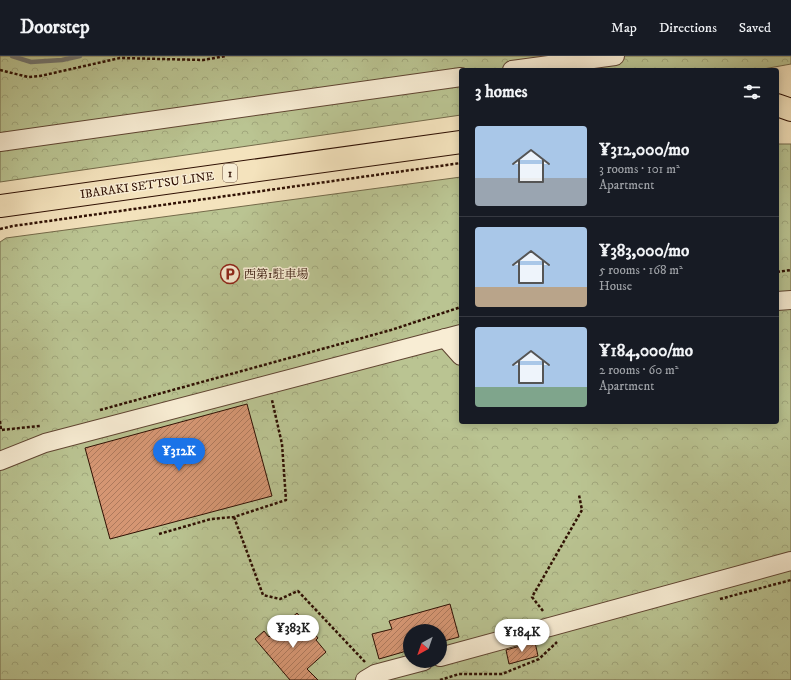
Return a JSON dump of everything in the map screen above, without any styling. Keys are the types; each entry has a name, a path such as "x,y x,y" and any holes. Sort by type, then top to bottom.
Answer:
{"main road":[{"path":"779,96 791,93"},
{"path":"779,106 791,110"},
{"name":"IBARAKI SETTSU LINE","path":"0,206 459,142"}],"lane":[{"path":"527,68 615,56"},
{"path":"0,142 459,77"},
{"path":"779,301 791,300"},
{"path":"0,461 45,443 453,336 459,351"},
{"path":"447,656 554,633 791,562"},
{"path":"364,680 375,674 403,667"}],"path":[{"path":"0,70 28,77 40,76 120,58 203,60 226,56"},
{"path":"0,229 459,163"},
{"path":"779,272 791,270"},
{"path":"96,411 391,330 459,308"},
{"path":"159,534 211,519 234,517 286,500 282,444 269,385"},
{"path":"0,421 1,430 43,426"},
{"path":"440,680 459,674 502,674 539,659 554,633 542,608 532,597 582,510 579,494"},
{"path":"234,517 263,595 280,599 298,591 362,659"},
{"path":"717,599 791,580"}],"green space":[{"path":"0,56 791,56 791,64 769,68 459,68 459,115 0,182"},
{"path":"779,144 791,144 791,680 0,680 0,242 6,238 459,177 459,424 779,424"}],"building":[{"path":"247,404 272,496 110,539 85,448"},
{"path":"450,604 459,637 447,640 447,624 403,624 403,652 379,659 372,634 392,629 389,621"},
{"path":"297,613 318,638 316,640 326,652 307,669 318,680 290,680 255,639 264,631 269,637"},
{"path":"535,642 538,656 509,664 506,650"}],"waterway":[{"path":"12,56 31,62 62,60 80,56"}],"place":[{"name":"西第1駐車場","path":"230,274"}]}
